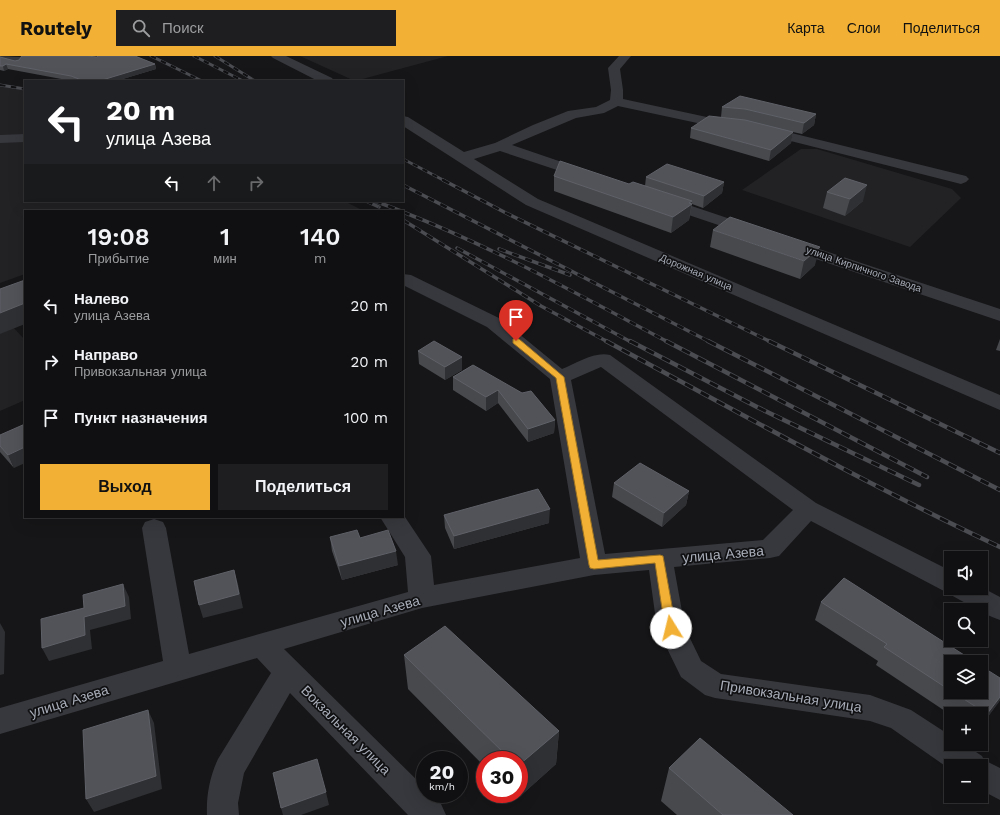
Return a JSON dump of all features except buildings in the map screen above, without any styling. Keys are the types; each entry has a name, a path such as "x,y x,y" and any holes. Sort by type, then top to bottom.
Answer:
{"street":[{"path":"277,56 326,80"},
{"path":"616,102 617,90 614,68 625,56"},
{"path":"0,57 16,60"},
{"path":"464,157 500,146 538,128 573,114 599,110 616,102 716,123 744,125 961,179"},
{"name":"Дорожная улица","path":"404,121 464,157 532,202 1000,403"},
{"path":"0,139 24,138"},
{"path":"500,146 602,181"},
{"name":"улица Кирпичного Завода","path":"647,196 1000,315"},
{"path":"404,280 494,323 560,377 594,565"},
{"path":"560,377 603,359 808,510 944,579"},
{"name":"улица Азева","path":"0,721 422,598 594,565 770,550 808,510"},
{"path":"393,518 418,556 422,598"},
{"path":"154,528 178,668"},
{"name":"Привокзальная улица","path":"660,559 671,628 691,669 715,686 870,708 901,719 961,759"},
{"path":"974,595 1000,608"},
{"name":"Вокзальная улица","path":"262,645 430,815"},
{"path":"222,815 222,803 229,769 288,671"},
{"path":"988,777 1000,785"}],"shaded area":[{"path":"300,56 448,56 359,80 353,80"},
{"path":"0,86 24,90 24,202 346,202 362,210 24,210 24,274 0,283"},
{"path":"801,149 817,149 952,189 961,198 910,247 742,190"},
{"path":"0,313 24,339 24,400 0,411"}],"railway":[{"path":"151,56 200,80"},
{"path":"194,56 241,80"},
{"path":"215,56 253,80"},
{"path":"0,85 24,89"},
{"path":"404,160 445,181"},
{"path":"443,180 506,213 771,342"},
{"path":"404,186 710,342"},
{"path":"368,202 379,207"},
{"path":"378,202 398,210"},
{"path":"404,212 504,257 668,342"},
{"path":"404,221 541,306 608,342"},
{"path":"457,248 631,342"},
{"path":"499,249 570,275"},
{"path":"606,341 851,473 1000,547"},
{"path":"630,341 757,407 919,485"},
{"path":"666,341 927,477"},
{"path":"708,341 1000,490"},
{"path":"769,341 1000,453"}],"route":[{"path":"516,341 560,377 594,565 660,559 671,628"}]}
